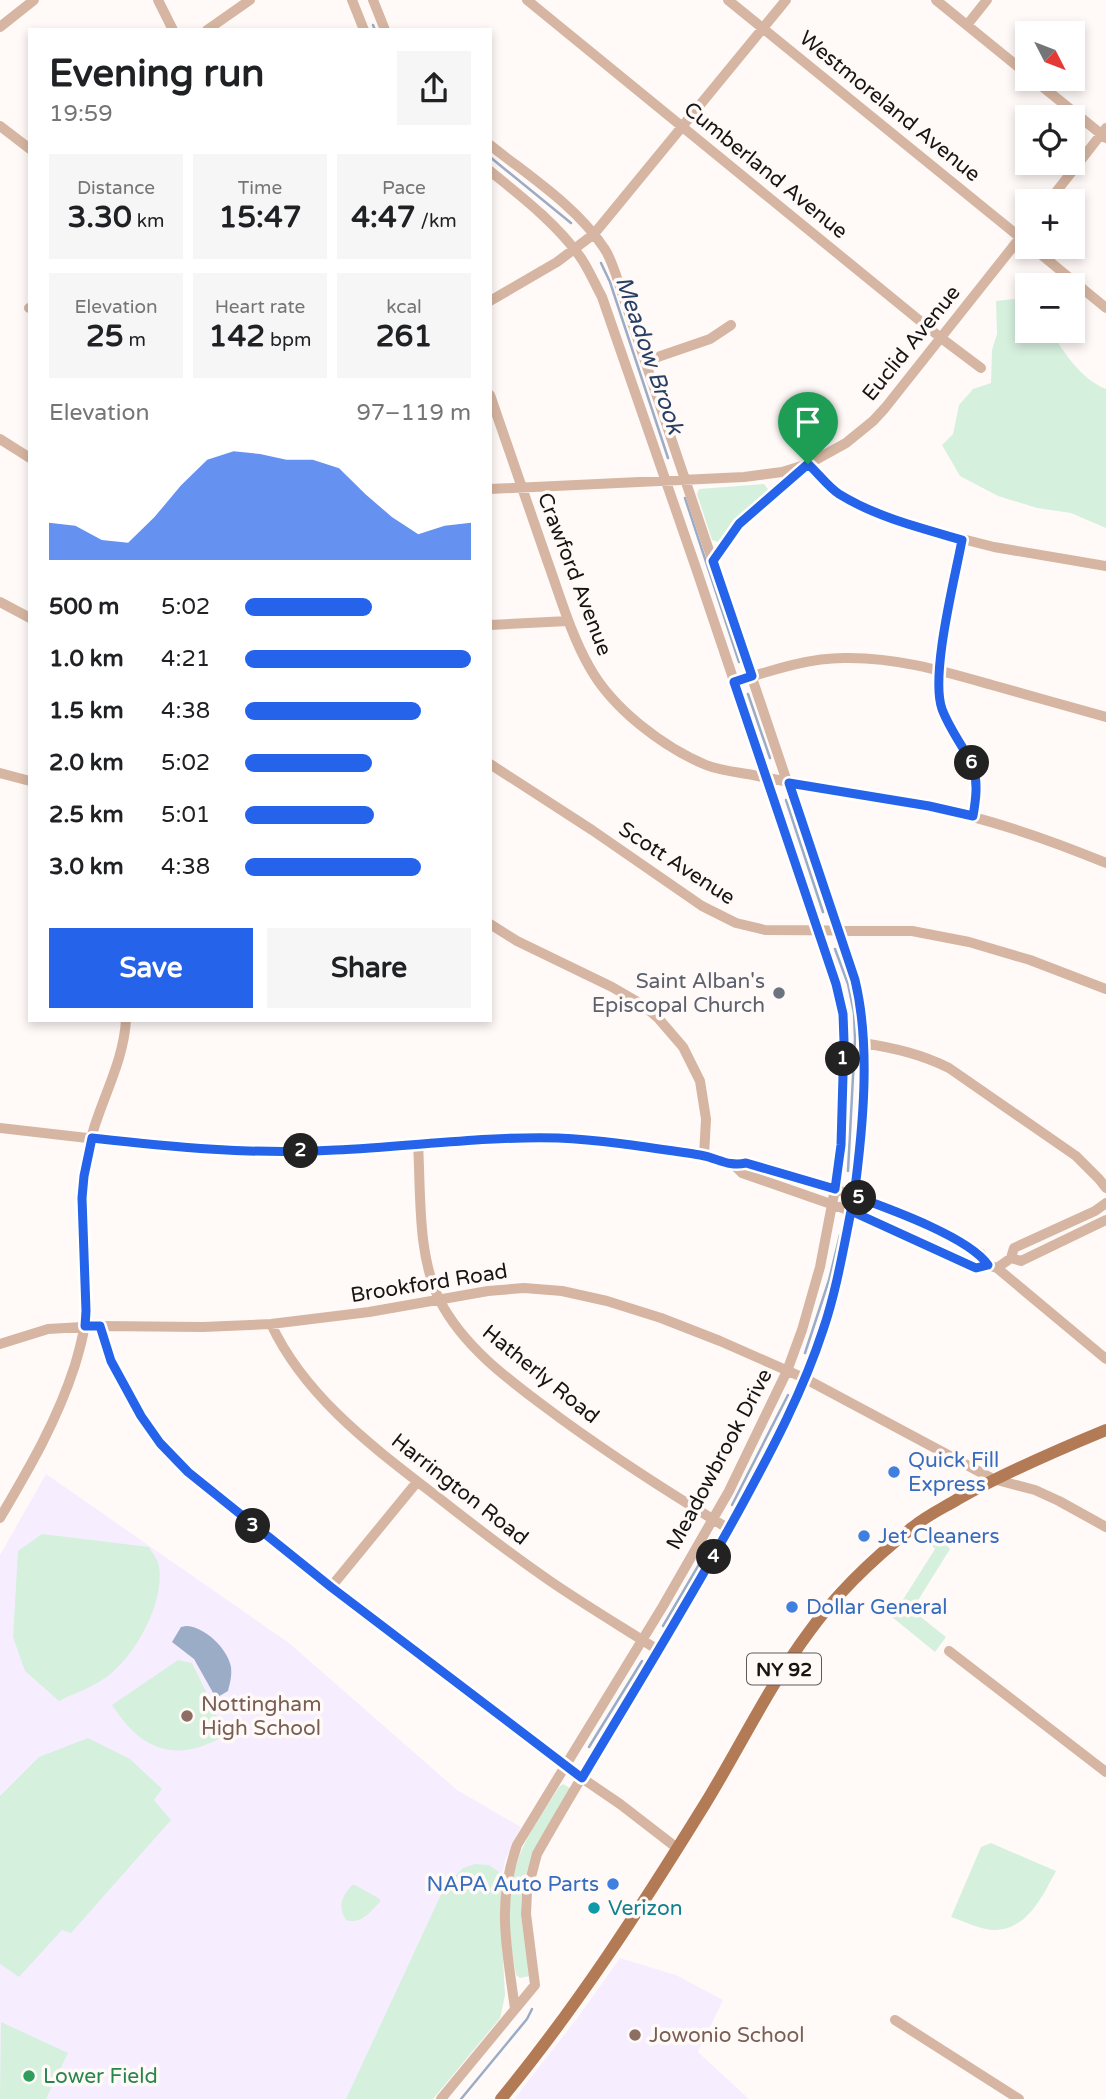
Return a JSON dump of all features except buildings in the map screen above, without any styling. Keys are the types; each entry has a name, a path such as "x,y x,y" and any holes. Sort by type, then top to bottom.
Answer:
{"main road":[{"name":"NY 92","path":"501,2099 593,1978 734,1757 781,1674 823,1614 881,1554 915,1525 993,1479 1106,1430"}],"street":[{"path":"158,0 172,28"},
{"path":"210,28 250,0"},
{"path":"363,28 354,5 371,0 385,28"},
{"name":"Cumberland Avenue","path":"527,0 981,368"},
{"name":"Westmoreland Avenue","path":"728,0 1015,228"},
{"path":"492,300 575,250 594,234 786,0"},
{"path":"936,0 1015,64"},
{"path":"948,9 956,0"},
{"path":"967,25 987,0"},
{"path":"0,27 32,1"},
{"path":"1049,91 1104,133 1059,189"},
{"path":"0,126 28,147"},
{"name":"Meadowbrook Drive","path":"441,2099 536,1985 526,1914 527,1892 537,1854 698,1586 769,1454 804,1378 824,1328 839,1272 854,1196 863,1095 862,1009 855,980 615,272 594,234 559,200 492,147"},
{"name":"Meadowbrook Drive","path":"492,173 546,219 575,250 602,297 836,984 843,1014 844,1041 841,1145 835,1189 820,1267 802,1330 788,1371 744,1462 642,1639 517,1845 509,1867 504,1896 515,2009"},
{"name":"Euclid Avenue","path":"492,489 744,477 782,472 808,464 846,443 873,421 1015,248"},
{"path":"1047,259 1106,308"},
{"path":"646,361 710,339 731,325"},
{"name":"Crawford Avenue","path":"492,401 568,621 590,668 628,715 659,739 698,761 724,770 973,816 1014,827 1106,863"},
{"path":"0,439 28,457"},
{"path":"808,464 837,494 893,519 962,540 1106,566"},
{"name":"Euclid Avenue","path":"713,561 739,524 808,464"},
{"path":"962,540 939,670 939,694 943,710 976,775 973,816"},
{"path":"0,602 28,617"},
{"path":"492,625 568,621"},
{"path":"734,682 786,666 842,658 885,659 939,670 1106,717"},
{"name":"Scott Avenue","path":"492,765 712,912 736,923 765,930 912,931 969,942 1030,960 1106,989"},
{"path":"0,772 28,780"},
{"path":"492,925 517,941 612,987 643,1005 658,1018 683,1047 700,1080 706,1119 704,1156"},
{"path":"0,1518 45,1442 65,1397 85,1326 82,1198 84,1176 92,1138 116,1068 126,1022"},
{"path":"863,1042 905,1050 949,1068 1076,1156 1106,1188"},
{"path":"0,1128 131,1143 261,1151 334,1151 448,1141 556,1138 609,1142 704,1156 734,1166 742,1173 851,1211 976,1268 993,1266 1011,1258 1021,1261 1106,1220"},
{"name":"Hatherly Road","path":"418,1144 427,1267 439,1299 454,1324 476,1350 536,1401 605,1451 729,1529"},
{"path":"734,1166 746,1163 835,1189 938,1231 981,1254 1106,1359"},
{"path":"1011,1258 1014,1248 1106,1203"},
{"name":"Brookford Road","path":"0,1343 48,1329 85,1326 203,1327 271,1324 369,1312 488,1291 524,1288 562,1291 607,1301 661,1318 788,1371 993,1479 1035,1490 1106,1527"},
{"name":"Harrington Road","path":"271,1324 279,1342 301,1375 354,1430 417,1482 550,1581 658,1650"},
{"path":"100,1326 111,1361 141,1416 160,1443 188,1472 331,1587 565,1768 620,1804 677,1848"},
{"path":"331,1587 417,1482"},
{"path":"949,1651 1106,1772"},
{"path":"895,2020 1018,2099"}],"shaded area":[{"name":"Nottingham High School","path":"46,1474 289,1643 457,1790 521,1827 505,1860 502,1879 500,1910 505,1995 500,2018 433,2099 0,2099 0,1555"},
{"name":"Jowonio School","path":"620,1958 676,1975 723,2000 698,2052 749,2099 514,2099"}],"green space":[{"path":"1015,299 1015,343 1059,343 1081,372 1106,389 1106,528 1071,513 1037,508 998,496 960,476 942,445 953,434 959,405 973,389 991,383 992,350 997,334 996,301"},
{"path":"764,484 768,489 766,494 721,540 712,540 697,494 699,489"},
{"path":"935,1531 950,1549 912,1610 946,1637 935,1652 892,1617 935,1549 926,1538"},
{"path":"42,1534 149,1547 159,1566 158,1595 153,1611 129,1655 102,1680 59,1701 25,1671 13,1637 18,1551"},
{"path":"178,1660 192,1663 224,1736 206,1745 175,1750 160,1748 147,1742 135,1733 112,1705"},
{"path":"88,1738 130,1759 162,1789 154,1800 171,1820 71,1933 62,1930 19,1977 0,1964 0,1796 39,1757"},
{"path":"563,1784 570,1788 537,1846 525,1877 521,1910 531,1971 530,1976 520,1978 516,1975 509,1930 511,1884 518,1858 530,1833"},
{"path":"991,1843 1056,1871 1039,1901 1024,1919 1004,1929 992,1930 951,1917 981,1847"},
{"path":"475,1864 489,1865 499,1872 502,1879 500,1910 505,1995 500,2018 433,2099 346,2099 445,1886 463,1868"},
{"path":"352,1885 380,1899 365,1917 356,1921 346,1920 341,1906 343,1897"},
{"name":"Lower Field","path":"1,2022 68,2053 46,2099 0,2099"}],"water":[{"path":"186,1626 207,1634 220,1646 229,1660 231,1673 228,1691 216,1698 194,1659 172,1642 181,1627"}],"waterway":[{"name":"Meadow Brook","path":"492,159 571,223"},
{"name":"Meadow Brook","path":"601,263 610,282 668,458"},
{"name":"Meadow Brook","path":"685,498 739,662"},
{"name":"Meadow Brook","path":"748,694 770,758"},
{"name":"Meadow Brook","path":"786,800 823,912"},
{"name":"Meadow Brook","path":"835,949 848,984 854,1013 848,1171"},
{"name":"Meadow Brook","path":"805,1353 829,1280 840,1235"},
{"name":"Meadow Brook","path":"732,1505 788,1395"},
{"name":"Meadow Brook","path":"663,1626 711,1544"},
{"name":"Meadow Brook","path":"589,1747 642,1661"},
{"name":"Meadow Brook","path":"461,2099 527,2019 532,2009"}],"place":[{"name":"Saint Alban's Episcopal Church","path":"779,993"},
{"name":"Quick Fill Express","path":"894,1472"},
{"name":"Jet Cleaners","path":"864,1536"},
{"name":"Dollar General","path":"792,1607"},
{"name":"Nottingham High School","path":"187,1716"},
{"name":"NAPA Auto Parts","path":"613,1884"},
{"name":"Verizon","path":"594,1908"},
{"name":"Jowonio School","path":"635,2035"},
{"name":"Lower Field","path":"29,2076"}],"route":[{"path":"808,464 837,494 882,515 962,540 939,670 939,694 943,710 976,775 973,816 789,783 855,980 862,1009 863,1095 854,1196 938,1231 981,1254 988,1265 976,1268 851,1211 824,1328 794,1403 698,1586 582,1778 565,1768 213,1494 160,1443 141,1416 111,1361 100,1326 85,1326 82,1198 84,1176 92,1138 261,1151 334,1151 448,1141 556,1138 609,1142 711,1157 734,1166 746,1163 835,1189 841,1145 843,1014 836,984 734,682 752,676 713,561 739,524 808,464"}]}
